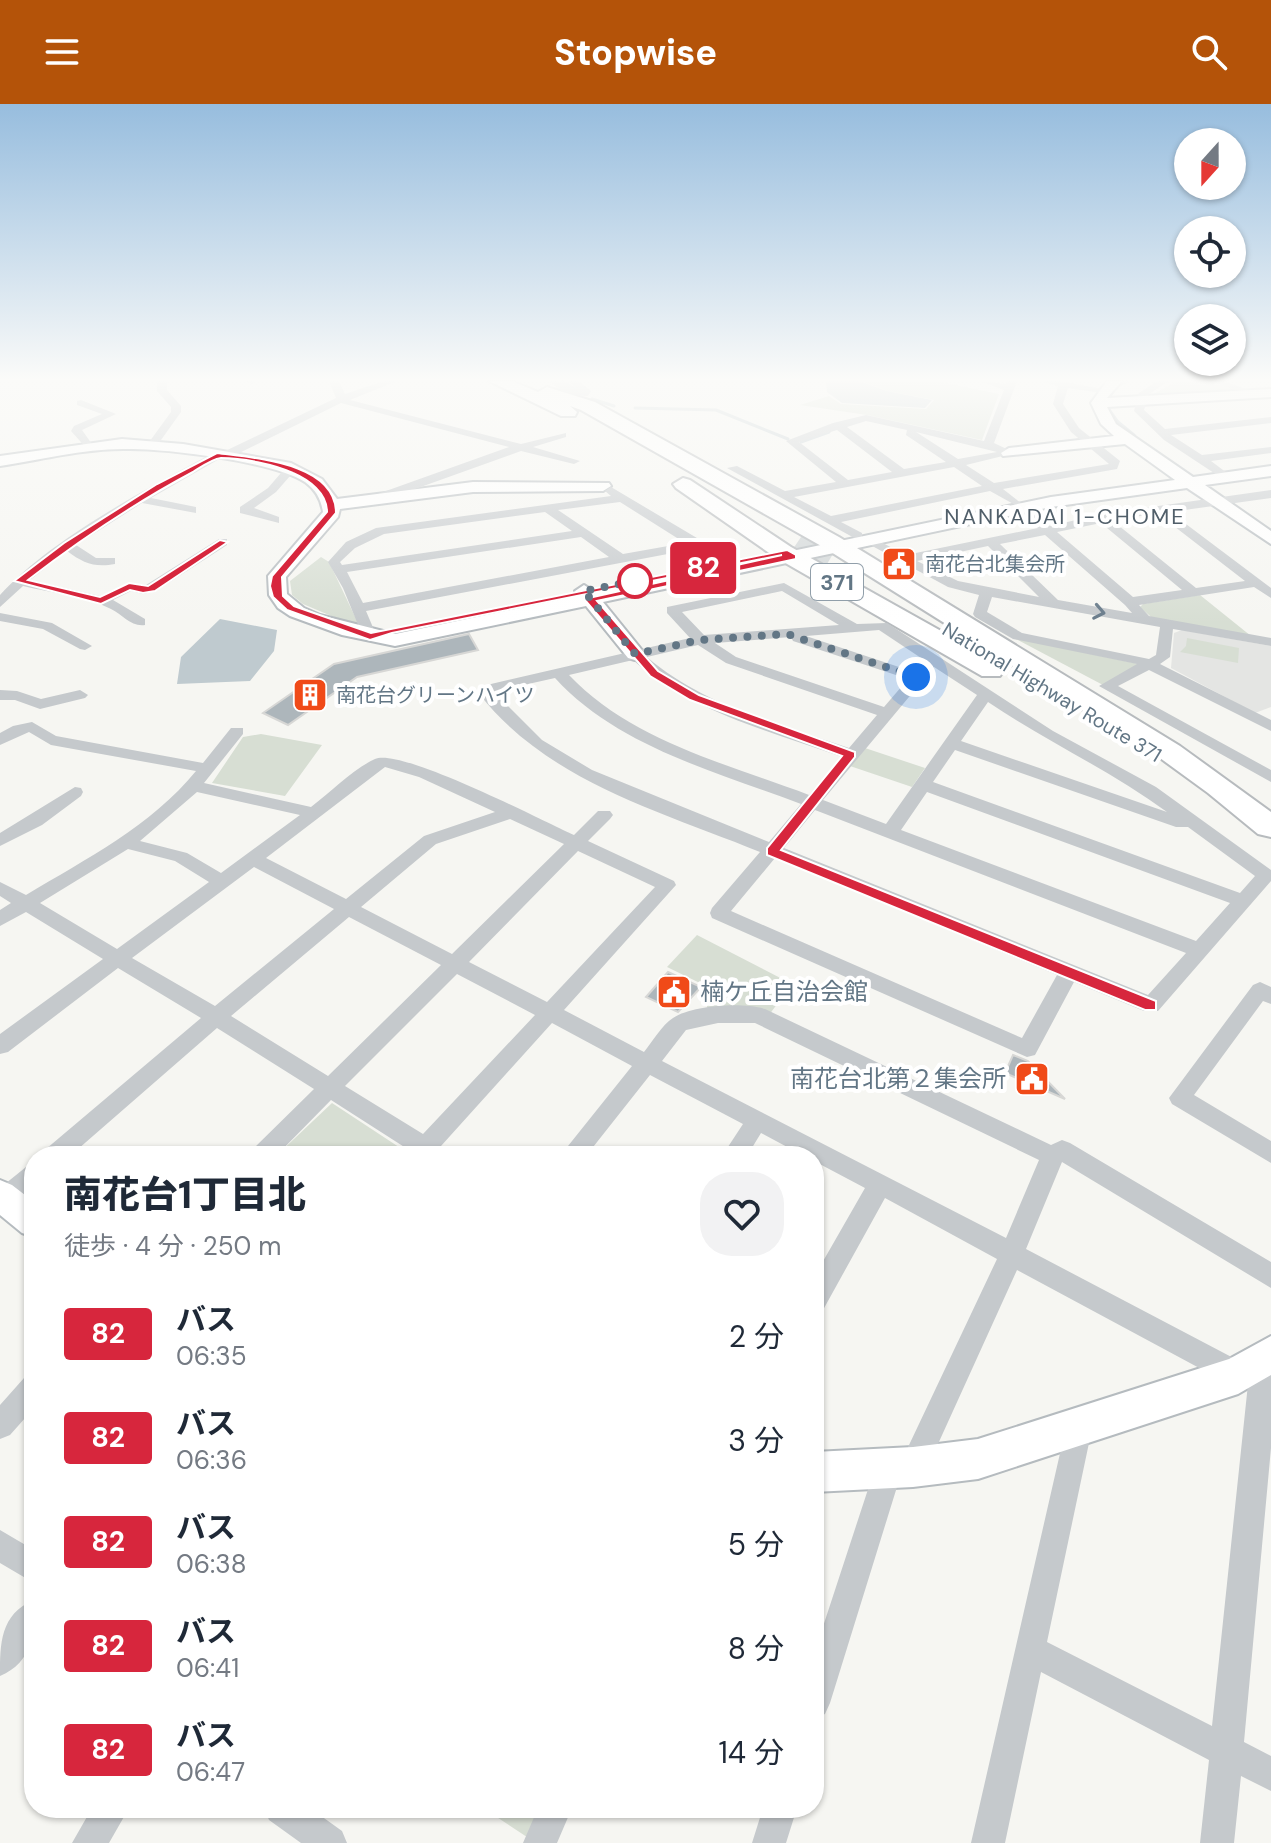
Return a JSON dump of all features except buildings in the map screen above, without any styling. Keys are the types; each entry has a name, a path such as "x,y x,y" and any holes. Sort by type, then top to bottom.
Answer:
{"highway":[{"name":"371","path":"652,462 792,550 1099,730 1184,771"},
{"name":"371","path":"662,462 792,550"},
{"name":"371","path":"689,462 844,541 1170,752 1219,786 1270,828"},
{"name":"National Highway Route 371","path":"844,541 1270,828"}],"street":[{"path":"0,603 19,581 67,545 139,499 209,462"},
{"path":"257,462 291,468 312,478 332,505 332,513 324,524 277,576 275,586 278,597 290,608 370,637 395,640 792,550 1019,506 1271,469"},
{"path":"376,499 479,462"},
{"path":"818,462 845,483"},
{"path":"887,462 900,472"},
{"path":"784,495 954,462"},
{"path":"955,462 1019,506 1130,602 1145,621"},
{"path":"844,541 993,487 1113,467 1115,462"},
{"path":"1160,462 1271,539"},
{"path":"1205,462 1221,473"},
{"path":"275,520 244,510 272,490 291,468"},
{"path":"733,468 784,495 844,541 906,559 953,584 1271,642"},
{"path":"1186,480 1221,473 1271,469"},
{"path":"332,505 473,487 603,486 726,563"},
{"path":"906,559 1102,518 1271,494"},
{"path":"1254,496 1271,508"},
{"path":"370,637 334,562 337,556 377,531 622,498"},
{"path":"139,499 192,510"},
{"path":"547,508 621,559"},
{"path":"1159,509 1271,594"},
{"path":"1102,518 1193,592"},
{"path":"339,569 581,533"},
{"path":"990,541 1053,603"},
{"path":"101,600 129,587 151,588 223,542"},
{"path":"358,608 698,544"},
{"path":"67,545 98,565 110,561"},
{"path":"587,595 792,550"},
{"path":"19,581 101,600 117,606 140,622"},
{"path":"1130,602 1256,583"},
{"path":"856,629 784,587 672,610 700,640 731,660 886,713"},
{"path":"987,592 980,614 1018,636 1136,658 1271,726"},
{"path":"587,595 654,674 694,698 850,754"},
{"path":"0,617 47,626 85,646"},
{"path":"1167,624 1163,657 1107,686 1271,777"},
{"path":"882,626 1047,734 1150,791 1266,875 1151,1005 772,851 623,796 560,759 526,734 488,695 496,687 700,640 882,626"},
{"path":"787,634 916,677"},
{"path":"933,659 719,913 1027,1049 1069,972"},
{"path":"558,672 582,698 654,742 1199,950"},
{"path":"0,695 17,696 40,704 80,695"},
{"path":"890,832 985,695"},
{"path":"0,740 19,729 32,727 51,740 205,768"},
{"path":"0,919 126,843 195,786 205,768 237,731"},
{"path":"951,743 1199,829"},
{"path":"0,1046 255,860 381,762 394,762 576,841 667,885 548,1012 433,1146"},
{"path":"922,784 1243,901"},
{"path":"195,786 315,813"},
{"path":"0,840 36,821 75,792"},
{"path":"66,1146 430,840 510,813"},
{"path":"271,1146 604,815"},
{"path":"126,843 181,857 223,882"},
{"path":"255,860 808,1146"},
{"path":"0,888 216,1017 416,1146"},
{"path":"1271,996 1260,990 1180,1098 1271,1153"},
{"path":"580,1146 679,1024 701,1016 734,1012 758,1015 1052,1156"},
{"path":"741,1146 758,1120"},
{"path":"824,1676 901,1468 1011,1255 1052,1156 1062,1150 1271,1276"},
{"path":"824,1155 1011,1255 1254,1365 1263,1388 1217,1843"},
{"path":"24,1182 2,1199 24,1215"},
{"path":"824,1283 880,1184"},
{"path":"824,1472 901,1468 978,1459 1254,1365"},
{"path":"0,1425 24,1399"},
{"path":"988,1843 1079,1424"},
{"path":"0,1545 24,1561"},
{"path":"0,1660 24,1628"},
{"path":"1031,1650 1271,1774"},
{"path":"89,1843 105,1818"},
{"path":"293,1818 320,1840"},
{"path":"540,1843 551,1818"},
{"path":"769,1843 777,1818"}],"shaded area":[{"path":"321,557 329,562 359,625 303,604 292,595 290,581"},
{"path":"1200,595 1251,636 1151,617 1140,607"},
{"path":"220,619 277,630 274,651 250,681 177,684 181,657"},
{"path":"1182,630 1271,646 1271,707 1255,713 1171,668 1174,633"},
{"path":"1014,638 1139,664 1103,685"},
{"path":"1187,638 1239,648 1238,663 1180,652 1186,646"},
{"path":"261,734 322,745 285,796 212,783 243,737"},
{"path":"865,748 925,768 912,787 850,766"},
{"path":"697,935 792,984 769,1015 708,1013 704,985 667,967"},
{"path":"332,1103 397,1146 287,1146"},
{"path":"498,1818 543,1818 533,1841"}],"tunnel":[{"path":"799,540 808,546"},
{"path":"808,546 830,559"}],"bus line":[{"name":"82","path":"203,462 67,545 19,581 101,600 129,587 151,588 223,542"},
{"name":"82","path":"261,462 285,466 312,478 332,505 332,513 324,524 277,576 275,586 278,597 290,608 370,637 389,630 783,552 792,557 590,599 654,674 694,698 850,754 772,851 1151,1005"}],"place":[{"name":"南花台北集会所","path":"899,564"},
{"name":"南花台グリーンハイツ","path":"310,695"},
{"name":"楠ケ丘自治会館","path":"674,992"},
{"name":"南花台北第２集会所","path":"1032,1079"}],"district":[{"name":"NANKADAI 1-CHOME","path":"1065,516"}],"route":[{"path":"635,581 641,580 584,591 635,654 700,640 787,634 916,677"}]}
